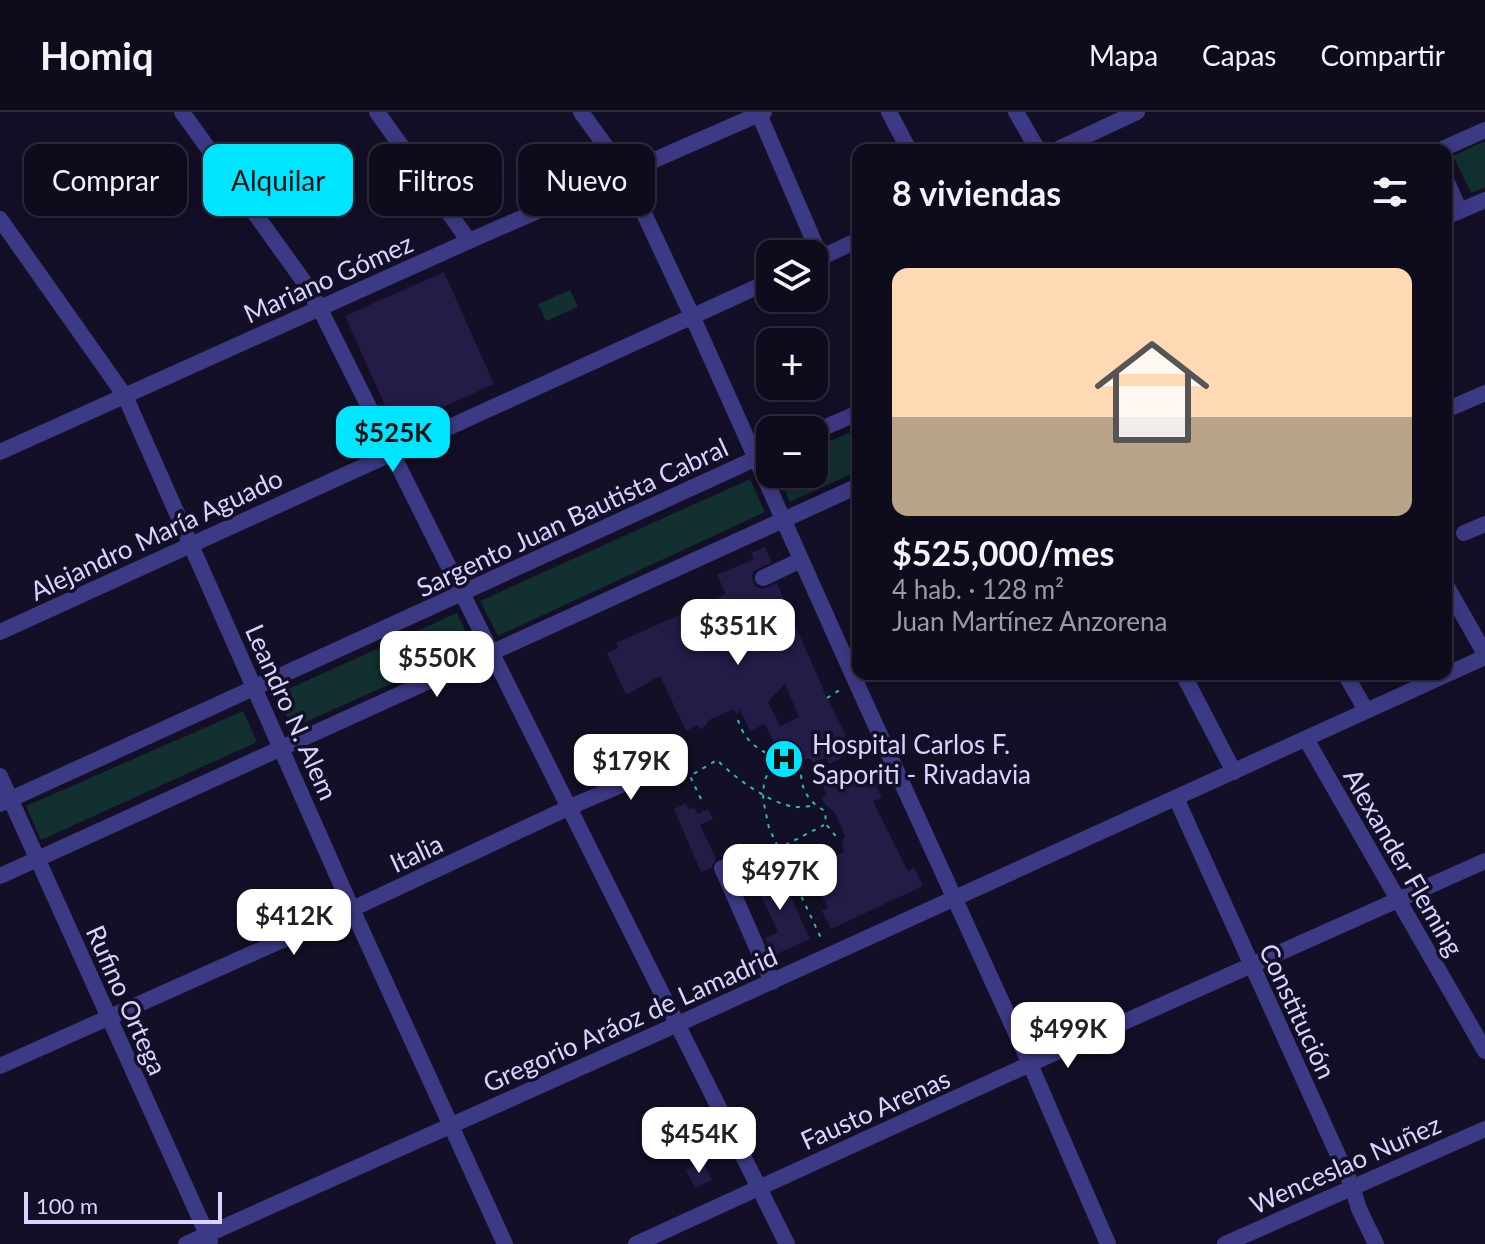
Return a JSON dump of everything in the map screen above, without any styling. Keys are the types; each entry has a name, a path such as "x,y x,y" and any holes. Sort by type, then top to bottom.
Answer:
{"street":[{"path":"182,112 319,307 787,1244"},
{"path":"377,112 469,241"},
{"path":"581,112 604,144"},
{"path":"889,112 906,144"},
{"path":"1016,112 1035,144"},
{"path":"1069,144 1137,112"},
{"path":"762,113 810,240"},
{"name":"Mariano Gómez","path":"655,160 762,113"},
{"path":"1452,145 1485,130"},
{"path":"1453,214 1485,200"},
{"name":"Mariano Gómez","path":"0,452 526,216"},
{"path":"645,216 756,441"},
{"name":"Leandro N. Alem","path":"0,219 125,396 352,909 505,1244"},
{"path":"828,254 852,243"},
{"name":"Alejandro María Aguado","path":"0,632 756,288"},
{"path":"1452,407 1485,393"},
{"path":"828,426 852,416"},
{"name":"Sargento Juan Bautista Cabral","path":"5,801 756,458"},
{"path":"773,488 801,560 852,659"},
{"path":"0,876 852,489"},
{"path":"1464,533 1485,524"},
{"path":"763,578 801,560"},
{"path":"1452,596 1485,655"},
{"name":"Gregorio Aráoz de Lamadrid","path":"1452,670 1485,655"},
{"path":"862,680 954,898 1108,1244"},
{"path":"1186,680 1234,772"},
{"path":"1348,680 1366,710"},
{"name":"Gregorio Aráoz de Lamadrid","path":"186,1244 209,1239 451,1124 772,982 1431,680"},
{"name":"Alexander Fleming","path":"1306,739 1485,1051"},
{"name":"Italia","path":"0,1066 677,761"},
{"name":"Rufino Ortega","path":"0,776 5,801 37,859 209,1239"},
{"name":"Constitución","path":"1176,798 1376,1244"},
{"name":"Fausto Arenas","path":"636,1244 1485,861"},
{"path":"724,872 772,982"},
{"name":"Wenceslao Nuñez","path":"1225,1244 1485,1129"}],"path":[{"path":"827,698 856,680"},
{"path":"738,720 751,742 775,757 801,767 807,797 825,811 826,824 838,839"},
{"path":"775,757 764,782 769,828 829,955"},
{"path":"701,799 690,776 717,760 732,775 764,794 794,807 817,806"},
{"path":"724,872 826,824"}],"green space":[{"path":"1485,141 1485,187 1471,193 1453,156"},
{"path":"570,290 578,307 546,321 538,304"},
{"path":"852,432 852,474 828,485 828,442"},
{"path":"750,479 765,512 498,636 480,601"},
{"path":"784,488 821,488 790,502"},
{"path":"457,613 473,647 292,728 277,694"},
{"path":"243,711 257,742 41,840 26,806"}],"building":[{"path":"444,272 494,384 395,428 345,316"},
{"path":"765,547 772,562 754,571 753,582 763,589 777,583 846,735 852,753 829,764 826,758 813,763 811,759 789,755 782,748 778,750 765,724 750,731 740,710 736,715 734,709 711,719 701,730 698,725 686,731 660,676 626,695 607,653 618,648 616,643 726,594 717,575 754,559 751,553","holes":["785,684 799,717 780,726 768,702"]},
{"path":"862,773 865,780 872,777 882,798 873,801 908,871 914,868 923,886 831,929 822,911 828,908 802,853 813,848 820,863 844,852 842,844 845,836 835,813 821,798 827,795 821,783 841,774 845,782"},
{"path":"686,803 689,810 694,807 698,814 708,809 713,819 700,825 716,859 711,868 701,872 674,809"},
{"path":"776,865 810,939 772,956 765,938 778,932 752,875"},
{"path":"703,1162 712,1180 695,1188 686,1170"}],"place":[{"name":"Hospital Carlos F. Saporiti - Rivadavia","path":"784,759"}]}
